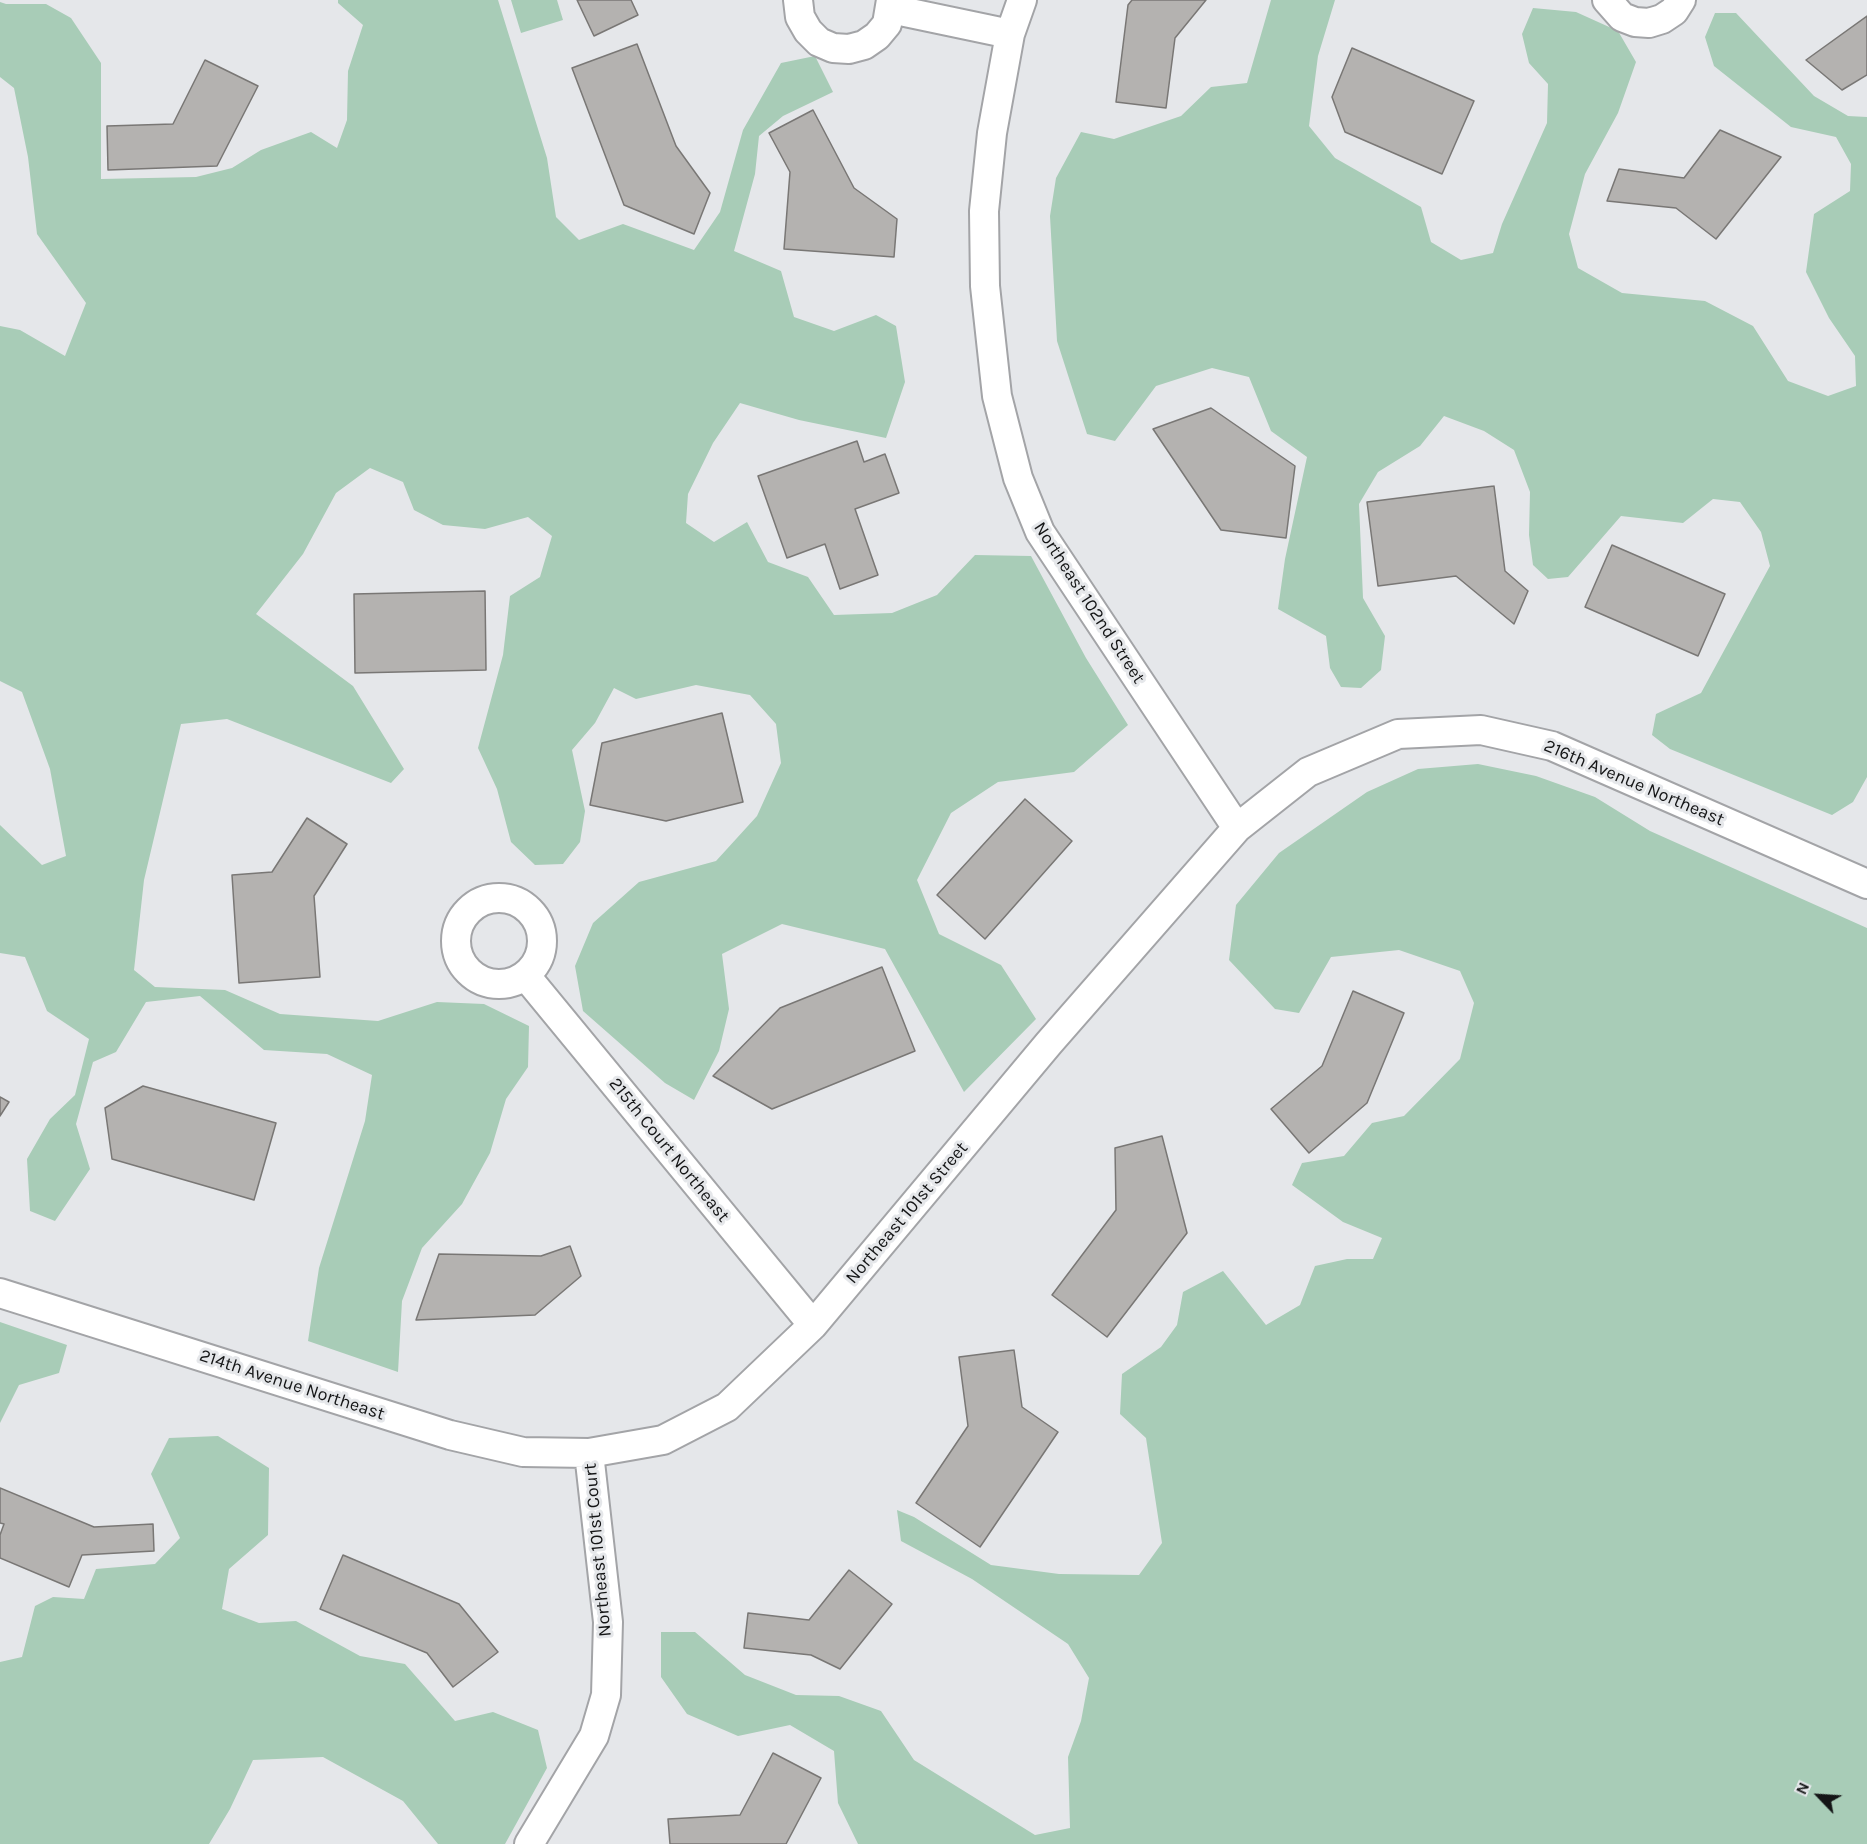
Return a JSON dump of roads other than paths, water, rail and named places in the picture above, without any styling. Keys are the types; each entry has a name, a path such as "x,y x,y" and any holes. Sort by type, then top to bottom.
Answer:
{"street":[{"path":"798,0 800,18 808,31 819,42 833,48 849,50 864,45 877,36 887,24 891,4 1010,34"},
{"name":"Northeast 102nd Street","path":"1022,0 1010,34 988,166 984,211 984,275 997,396 1018,478 1040,532 1236,828"},
{"path":"1607,0 1622,17 1635,22 1649,23 1662,19 1674,11 1681,0"},
{"name":"216th Avenue Northeast","path":"1175,901 1236,828 1308,772 1398,734 1481,730 1552,746 1867,884"},
{"name":"Northeast 101st Street","path":"589,1453 663,1440 727,1407 813,1325 1049,1043 1175,901"},
{"name":"215th Court Northeast","path":"525,975 813,1325"},
{"name":"214th Avenue Northeast","path":"0,1293 450,1435 523,1452 589,1453"},
{"name":"Northeast 101st Court","path":"529,1844 594,1736 606,1695 608,1622 589,1453"}]}
